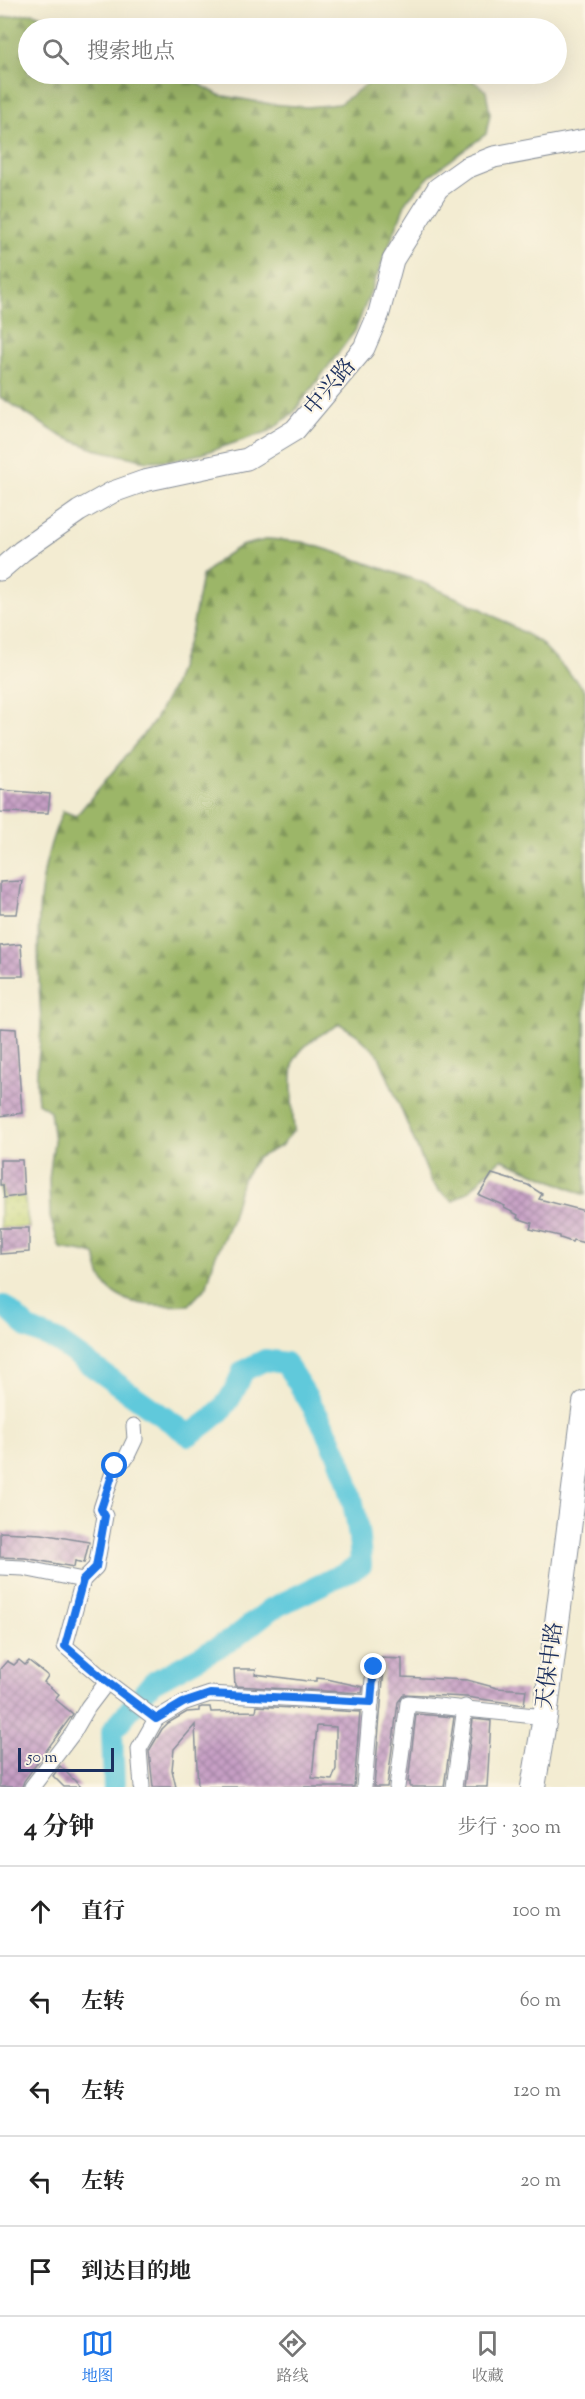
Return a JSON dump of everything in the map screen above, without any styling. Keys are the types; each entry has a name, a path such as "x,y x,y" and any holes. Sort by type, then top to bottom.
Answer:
{"main road":[{"name":"中兴路","path":"0,570 22,551 79,511 113,492 144,481 247,459 295,430 364,348 379,313 393,260 438,188 466,168 494,157 585,140"},
{"name":"天保中路","path":"533,1787 585,1403"}],"street":[{"path":"134,1426 135,1439 126,1458 115,1466 101,1509 105,1516 96,1567 83,1580 65,1646 107,1682 156,1719"},
{"path":"0,1567 23,1568 83,1580"},
{"path":"364,1787 374,1667"},
{"path":"32,1787 73,1734 88,1707 107,1682"},
{"path":"142,1787 139,1749 156,1719 183,1703 210,1694 371,1702"},
{"path":"397,1787 408,1703 465,1707 544,1717"},
{"path":"454,1787 465,1707"}],"green space":[{"path":"33,13 46,18 18,18 18,84 199,84 219,95 271,104 307,107 339,104 367,84 477,84 486,91 490,114 486,134 432,174 407,200 355,331 294,412 270,431 201,454 173,460 147,461 94,449 61,436 0,397 0,18"},
{"path":"269,539 303,542 335,552 421,582 480,608 540,642 585,690 585,1195 501,1159 469,1191 453,1201 439,1191 431,1181 378,1054 356,1034 340,1024 309,1043 295,1059 292,1083 294,1130 281,1146 257,1158 242,1180 231,1221 214,1260 207,1286 189,1305 142,1304 120,1297 110,1290 100,1275 95,1254 60,1248 50,1217 49,1179 54,1141 50,1111 38,1103 37,1083 41,1031 38,943 41,890 53,837 63,811 76,816 153,723 173,686 192,629 202,576 220,559 240,546"},
{"path":"0,1185 3,1185 4,1198 24,1195 29,1228 0,1228"}],"building":[{"path":"0,790 50,794 48,813 0,812"},
{"path":"22,881 17,914 0,914 0,882"},
{"path":"21,944 23,976 0,976 0,946"},
{"path":"0,1028 16,1029 22,1113 0,1116"},
{"path":"0,1160 22,1160 24,1195 4,1198 3,1185 0,1185"},
{"path":"492,1174 528,1185 542,1194 539,1199 585,1211 585,1243 573,1240 572,1242 560,1236 530,1229 532,1223 517,1218 518,1215 504,1208 505,1206 479,1195"},
{"path":"0,1228 29,1228 29,1252 0,1254"},
{"path":"0,1532 42,1534 89,1542 84,1563 75,1561 74,1567 25,1558 0,1557"},
{"path":"380,1658 402,1659 402,1677 467,1680 497,1688 526,1690 524,1705 466,1697 404,1694 398,1702 387,1787 374,1787 384,1668"},
{"path":"19,1660 25,1665 29,1661 48,1676 44,1682 59,1694 55,1699 73,1714 22,1787 0,1787 0,1669 7,1661 14,1665"},
{"path":"234,1669 256,1669 255,1674 307,1681 316,1681 316,1678 327,1679 363,1687 362,1693 235,1686"},
{"path":"257,1706 360,1712 354,1787 198,1787 195,1725 174,1749 172,1770 176,1787 153,1787 149,1751 168,1723 187,1712 199,1711 202,1707 210,1707 211,1712 256,1711","holes":["317,1726 336,1727 336,1769 332,1780 312,1778"]},
{"path":"416,1714 454,1717 444,1787 410,1787 410,1782 408,1782"},
{"path":"473,1719 491,1721 487,1787 464,1787"},
{"path":"60,1766 81,1787 64,1787 53,1776"}],"waterway":[{"path":"4,1306 29,1329 57,1341 189,1435 223,1408 243,1371 265,1360 285,1363 316,1412 339,1458 354,1508 361,1565 271,1609 233,1639 152,1683 112,1731 114,1787"}],"route":[{"path":"115,1466 101,1509 105,1516 96,1567 83,1580 65,1646 107,1682 156,1719 183,1703 210,1694 371,1702 374,1667"}]}
